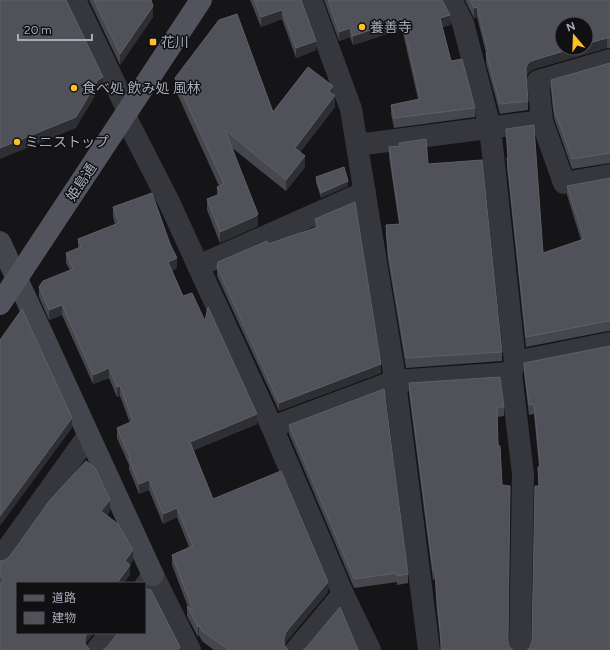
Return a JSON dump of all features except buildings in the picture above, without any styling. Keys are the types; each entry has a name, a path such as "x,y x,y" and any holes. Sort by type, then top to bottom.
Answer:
{"main road":[{"name":"姫島通","path":"0,304 201,0"}],"street":[{"path":"75,0 272,427 343,594 370,650"},
{"path":"311,0 351,109 395,381 429,650"},
{"path":"451,0 463,23 490,127 523,474 520,650"},
{"path":"610,60 538,81 542,121 564,183 610,175"},
{"path":"357,145 542,121"},
{"path":"198,266 364,192"},
{"path":"0,242 88,436 149,580 190,650"},
{"path":"272,427 395,381 513,367 610,343"},
{"path":"0,559 88,436"},
{"path":"296,650 343,594"},
{"path":"97,650 109,634"}],"place":[{"name":"養善寺","path":"362,27"},
{"name":"花川","path":"153,42"},
{"name":"食べ処 飲み処 風林","path":"74,88"},
{"name":"ミニストップ","path":"17,142"}]}
